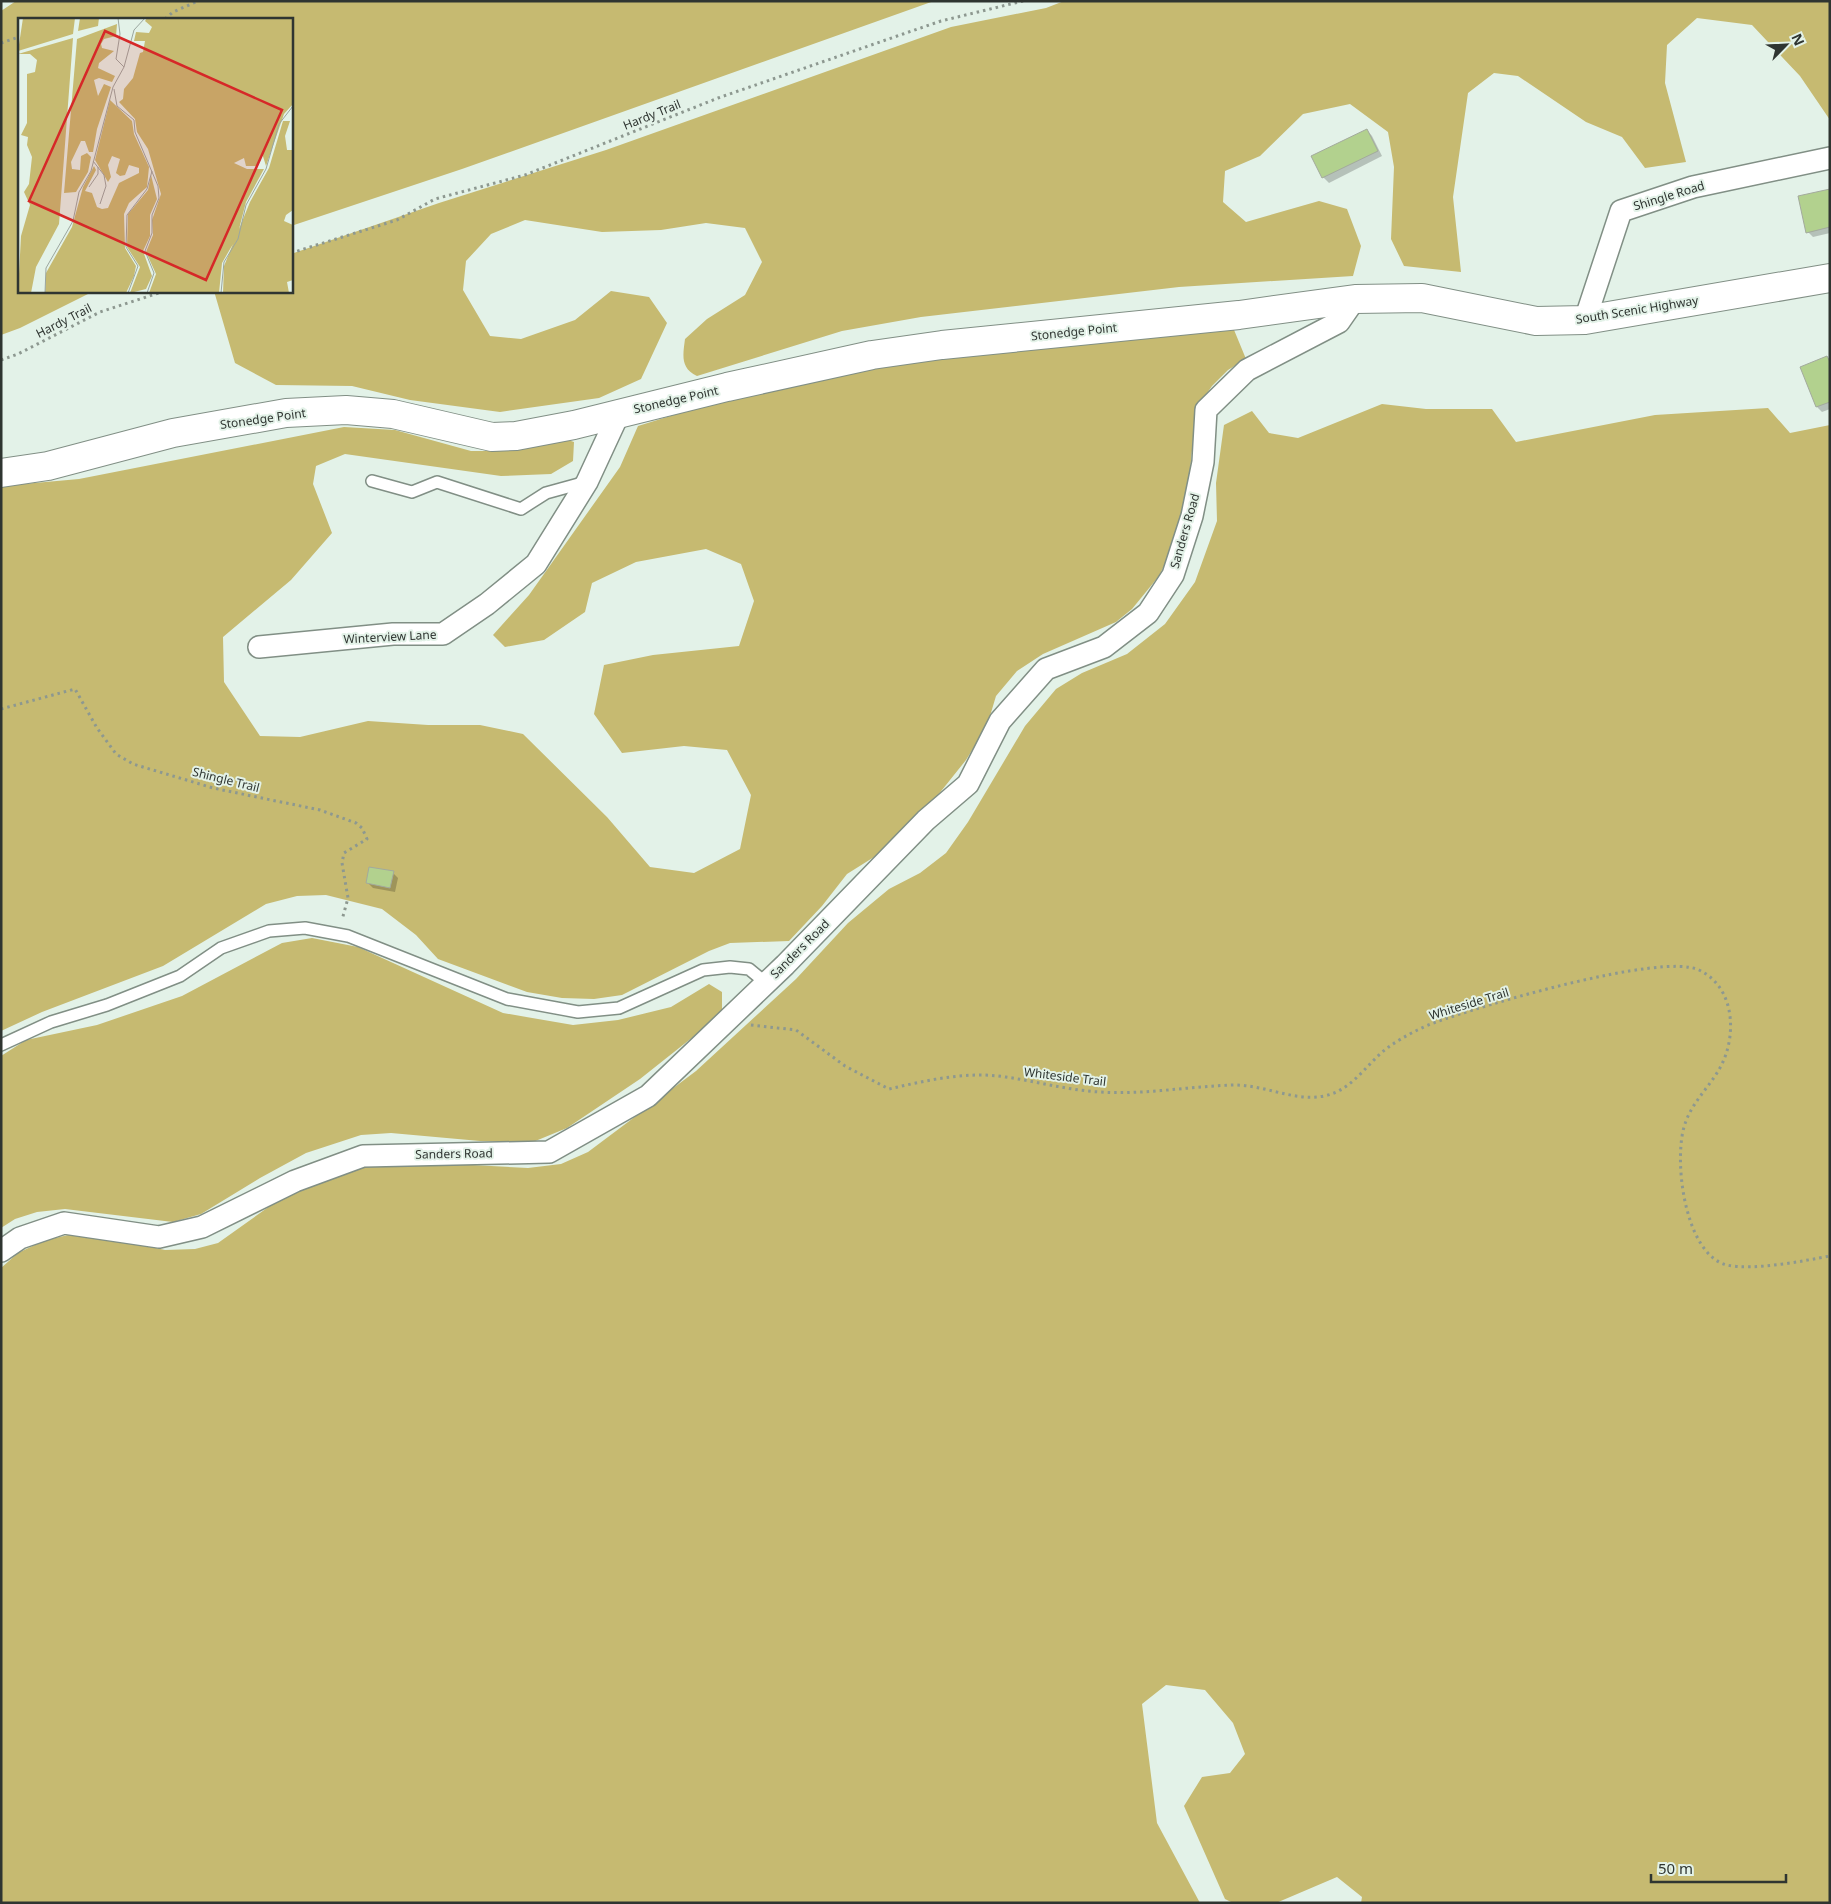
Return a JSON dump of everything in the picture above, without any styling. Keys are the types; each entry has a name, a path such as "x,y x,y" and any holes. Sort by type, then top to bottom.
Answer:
{"main road":[{"name":"South Scenic Highway","path":"1355,299 1422,298 1536,321 1585,320 1830,278"},
{"name":"Stonedge Point","path":"1,473 48,466 173,433 286,413 346,410 393,414 492,437 516,436 574,425 872,355 1238,315 1355,299"}],"street":[{"name":"Shingle Road","path":"1585,320 1621,211 1693,187 1830,158"},
{"name":"Sanders Road","path":"1,1251 20,1238 64,1223 159,1237 202,1227 295,1181 363,1156 548,1152 648,1096 750,999 926,820 968,784 1000,720 1046,669 1104,648 1148,613 1173,575 1192,516 1203,462 1206,410 1247,370 1339,322 1355,299"},
{"name":"Winterview Lane","path":"259,647 393,634 443,634 487,604 536,564 587,482 619,413"}],"lane":[{"path":"372,481 412,492 437,482 521,509 546,493 587,482"},
{"path":"1,1045 51,1022 107,1005 180,976 221,948 269,931 305,928 348,936 507,999 578,1012 619,1008 703,970 730,967 750,970 766,983"}],"path":[{"path":"166,18 173,12 198,1"},
{"name":"Hardy Trail","path":"292,253 397,220 435,199 526,175 718,98 902,34 941,21 1023,1"},
{"path":"1,42 18,37"},
{"name":"Hardy Trail","path":"1,360 18,354 100,312 162,292"},
{"name":"Shingle Trail","path":"1,709 75,689 97,728 116,754 133,764 213,788 320,810 356,823 362,828 367,839 344,853 342,863 348,898 338,934"},
{"name":"Whiteside Trail","path":"750,999 751,1025 796,1030 845,1066 889,1089 932,1079 996,1076 1049,1086 1099,1092 1144,1092 1237,1085 1265,1088 1306,1098 1326,1096 1346,1088 1388,1048 1432,1023 1507,1001 1643,968 1676,966 1699,970 1717,984 1727,1001 1731,1018 1729,1044 1720,1067 1700,1095 1685,1123 1679,1160 1686,1209 1704,1250 1725,1265 1748,1266 1830,1256"}],"shaded area":[{"path":"16,1 934,1 462,169 292,226 292,18 18,18 18,292 92,292 20,328 1,335 1,11"},
{"path":"1064,1 1830,1 1830,120 1800,76 1752,25 1697,18 1667,45 1665,83 1686,162 1645,168 1622,137 1586,122 1518,76 1494,73 1468,93 1453,197 1461,272 1404,266 1391,239 1394,167 1388,132 1350,104 1303,114 1260,156 1225,171 1223,202 1246,222 1319,201 1347,209 1361,246 1353,276 1179,287 921,317 842,331 697,376 685,365 683,356 685,339 707,319 745,295 762,262 745,228 706,223 661,230 602,232 525,220 491,234 466,261 463,290 490,336 521,339 575,320 611,291 649,297 667,323 641,379 599,398 500,412 410,400 352,386 276,385 235,363 214,292 292,292 292,254 439,203 606,150 951,27 1046,8"},
{"path":"1232,325 1246,359 1228,370 1212,386 1196,409 1187,502 1176,542 1159,576 1132,609 1116,622 1043,654 1017,671 996,696 987,726 966,760 922,815 882,852 847,874 822,906 789,941 730,943 709,951 622,995 594,999 562,998 527,992 438,959 416,935 382,909 326,895 297,896 266,904 163,966 42,1012 1,1031 1,486 79,479 344,427 395,430 471,451 506,451 562,438 574,442 573,461 551,474 501,476 345,454 316,466 313,484 332,533 291,580 223,637 224,682 260,736 300,737 368,721 428,725 480,725 523,734 607,817 650,867 694,873 740,849 751,795 727,750 684,746 622,753 594,714 604,665 653,655 739,646 754,601 741,564 706,549 636,562 592,583 585,612 544,640 505,647 493,635 529,595 620,467 638,426 722,400 877,365"},
{"path":"1382,404 1426,409 1492,409 1516,442 1655,415 1768,408 1790,433 1830,425 1830,1903 1361,1903 1362,1897 1337,1877 1276,1903 1233,1903 1225,1899 1184,1806 1202,1777 1230,1773 1245,1754 1233,1723 1205,1690 1166,1685 1142,1704 1157,1823 1200,1903 1,1903 1,1268 18,1253 43,1241 68,1235 101,1236 165,1250 195,1249 218,1243 284,1196 369,1165 416,1162 528,1168 561,1164 588,1152 696,1071 796,979 848,923 889,889 920,873 946,853 968,822 1025,726 1056,689 1082,673 1127,654 1165,624 1195,582 1217,521 1216,483 1224,425 1252,411 1269,433 1298,438"},
{"path":"312,938 358,947 503,1013 573,1025 618,1020 671,1007 709,984 722,992 722,1010 698,1033 640,1079 567,1128 533,1142 480,1141 391,1133 361,1135 306,1153 201,1214 173,1222 65,1209 37,1212 15,1219 1,1228 1,1056 26,1040 97,1025 182,996 282,943"}],"building":[{"path":"1367,129 1378,151 1322,178 1311,156"},
{"path":"1830,189 1830,227 1806,233 1798,196"},
{"path":"1827,356 1830,362 1830,402 1816,407 1800,367"},
{"path":"369,867 394,871 390,888 366,883"}]}
